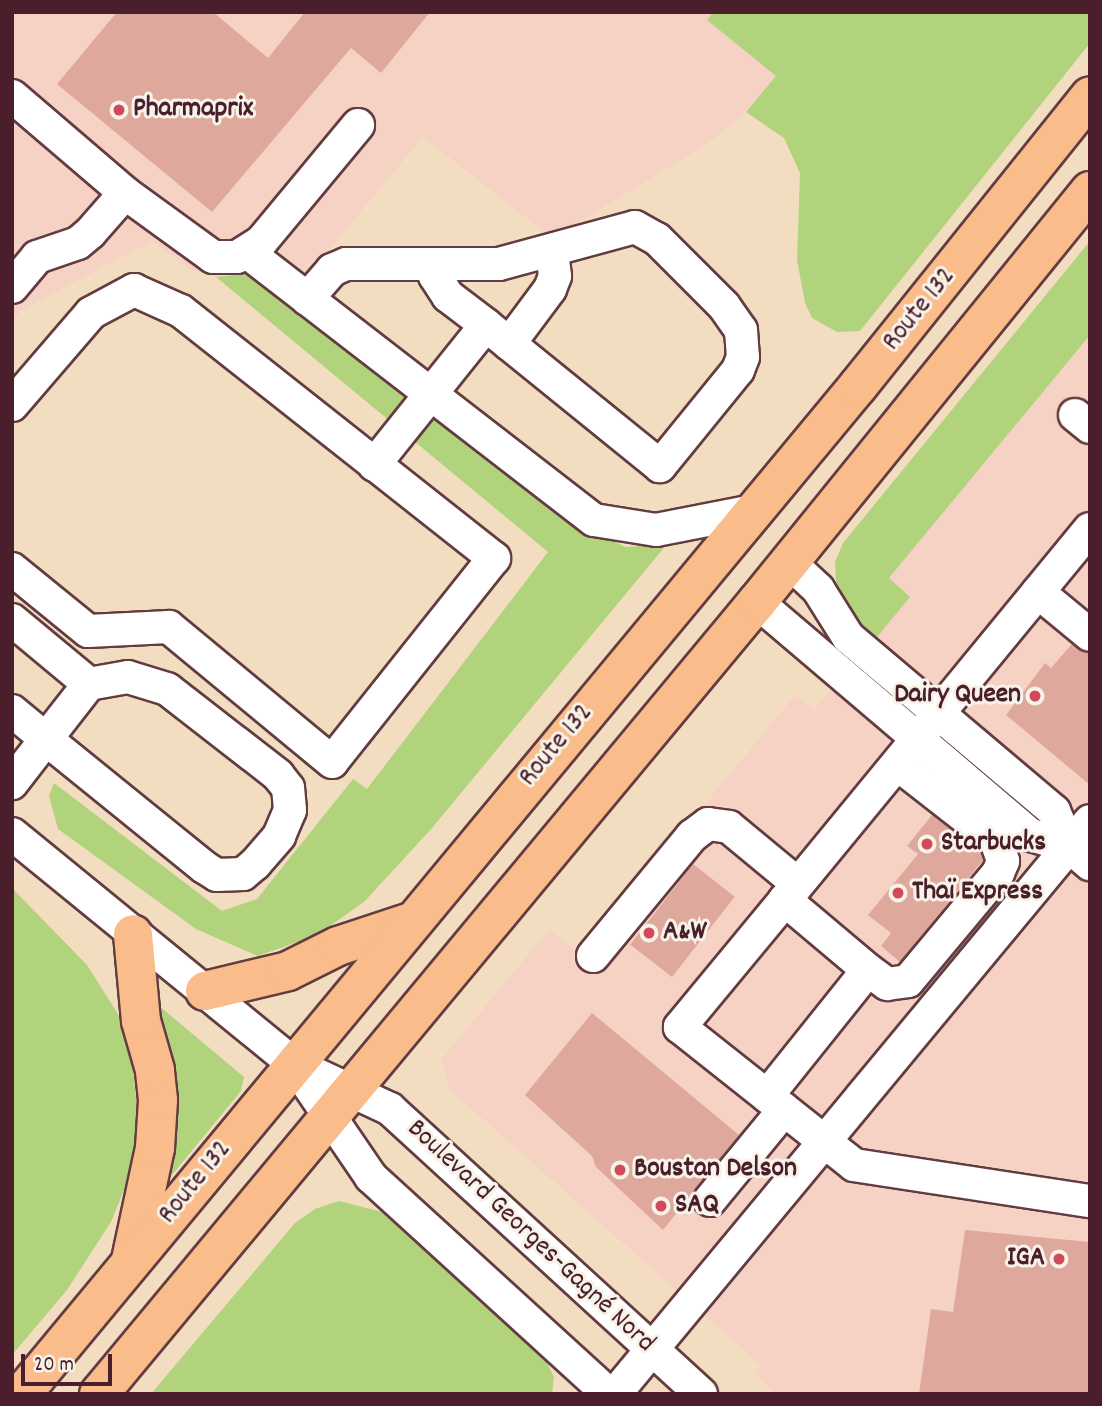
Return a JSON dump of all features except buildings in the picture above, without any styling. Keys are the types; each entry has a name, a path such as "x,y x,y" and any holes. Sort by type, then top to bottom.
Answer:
{"highway":[{"name":"Route 132","path":"22,1394 408,923 753,512 1090,96"},
{"name":"Route 132","path":"99,1394 757,601 1090,191"},
{"path":"205,991 288,971 338,946 408,923"},
{"path":"131,1262 155,1148 158,1108 155,1070 141,1021 133,934"}],"street":[{"path":"12,96 125,193 201,252 228,258 247,252 261,242 358,125"},
{"path":"12,287 37,257 78,243 125,193"},
{"path":"307,299 332,270 346,264 499,264 623,227 646,231 733,317 744,345 738,370 660,466 449,296 435,276 433,265"},
{"path":"374,465 430,395 550,289 555,276 552,250"},
{"path":"247,252 594,520 656,530 753,512"},
{"path":"12,405 91,313 134,290 181,311 494,558 332,762 169,627 88,631 12,569"},
{"path":"1090,529 680,1027 824,1144 863,1169 1090,1201"},
{"path":"789,562 818,589 841,630 1054,811 1079,855"},
{"path":"1038,592 1090,635"},
{"path":"757,601 1031,835 1079,855"},
{"path":"12,620 89,684"},
{"path":"12,711 46,740 217,875 243,874 279,836 290,797 278,775 156,683 128,677 89,684 46,740 12,783"},
{"path":"593,956 692,836 708,824 729,827 867,970 887,984 908,981 998,873 1003,861 996,841 897,764"},
{"path":"615,1394 824,1144 1079,855 1090,821"},
{"name":"Boulevard Georges-Gagné Nord","path":"12,834 341,1105 397,1115 701,1394"},
{"path":"710,1200 867,970"},
{"path":"341,1105 370,1177 609,1394"}],"shaded area":[{"path":"12,12 713,12 707,20 776,76 746,112 706,145 552,238 423,137 303,281 244,274 216,277 189,269 152,241 22,310 12,320"},
{"path":"1090,335 1090,1394 776,1394 755,1374 761,1365 450,1090 441,1060 549,929 581,955 795,695 814,710 910,597 889,578"}],"green space":[{"path":"713,12 1090,12 1090,43 860,331 837,332 812,318 805,303 797,260 800,173 784,138 746,112 776,76 707,20"},
{"path":"1090,241 1090,335 889,578 910,597 872,643 837,598 835,562 843,543"},
{"path":"252,267 571,519 625,547 667,544 432,828 364,902 317,935 258,956 196,929 58,829 49,796 54,783 222,911 257,899 353,779 367,789 548,552 216,277 244,274"},
{"path":"12,888 87,965 118,1014 132,1059 138,1120 134,1165 111,1222 67,1290 12,1355"},
{"path":"158,1005 244,1077 241,1091 162,1187"},
{"path":"339,1201 382,1212 546,1361 554,1377 552,1394 151,1394 295,1223 315,1209"}],"place":[{"name":"Pharmaprix","path":"119,110"},
{"name":"Dairy Queen","path":"1035,696"},
{"name":"Starbucks","path":"927,844"},
{"name":"Thaï Express","path":"898,893"},
{"name":"A&W","path":"649,933"},
{"name":"Boustan Delson","path":"620,1170"},
{"name":"SAQ","path":"661,1206"},
{"name":"IGA","path":"1059,1259"}]}
